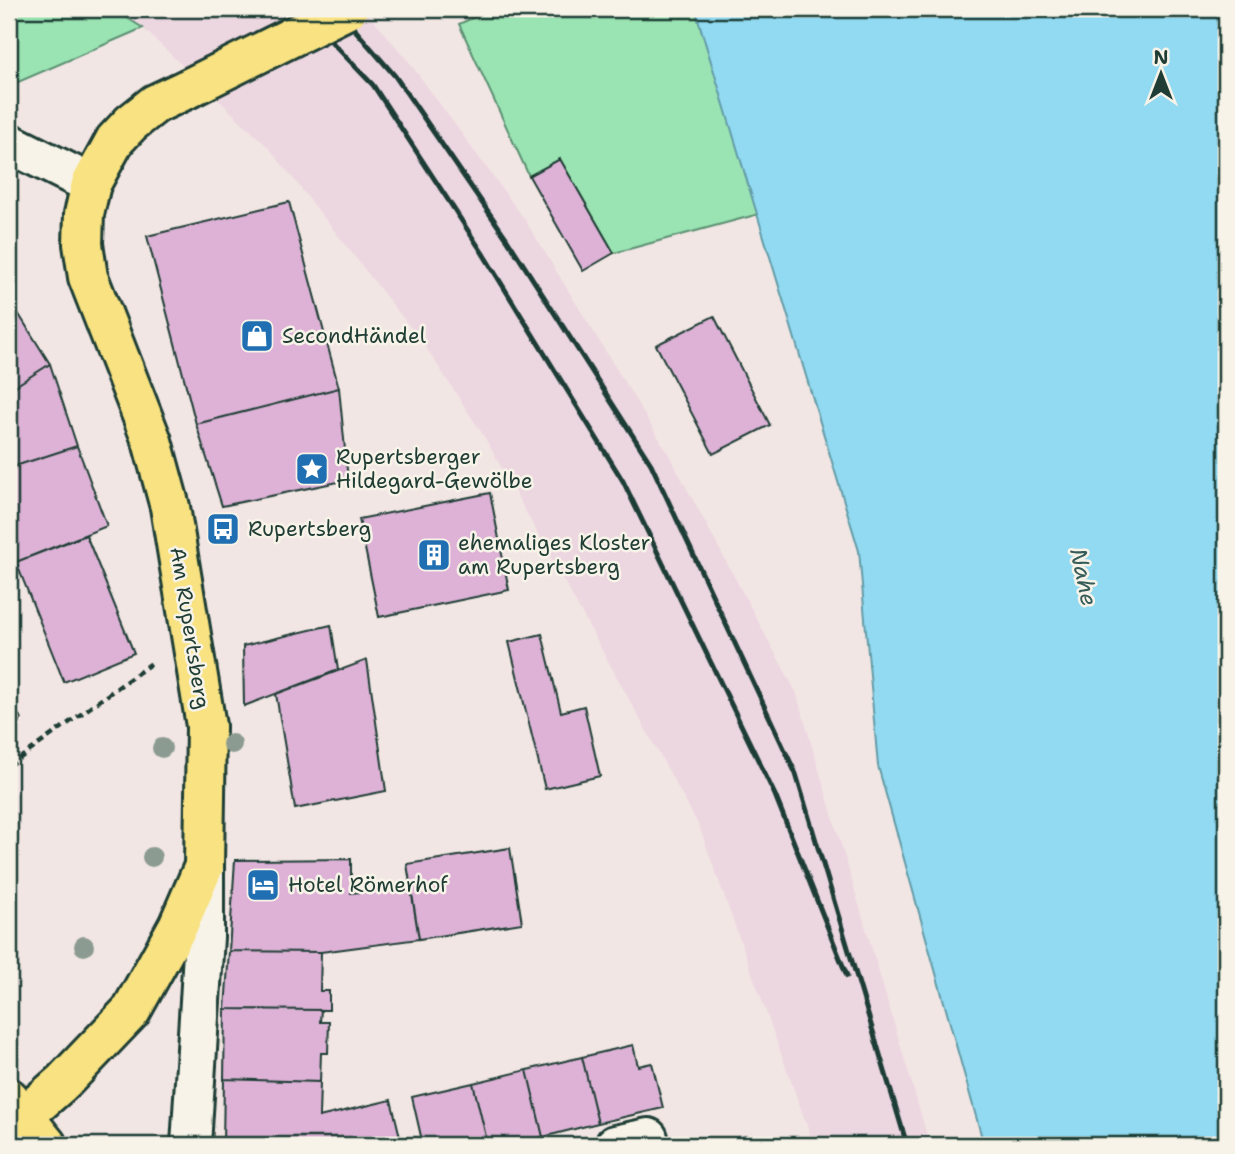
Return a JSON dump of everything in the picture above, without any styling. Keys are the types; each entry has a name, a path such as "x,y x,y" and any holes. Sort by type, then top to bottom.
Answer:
{"main road":[{"name":"Am Rupertsberg","path":"26,1120 131,1011 178,926 204,866 206,726 192,633 170,507 152,441 88,277 83,244 84,214 91,184 115,140 155,104 348,9"}],"street":[{"path":"9,143 91,184"},
{"path":"191,1145 204,937 204,866"}],"path":[{"path":"9,766 192,633"}],"shaded area":[{"path":"113,9 364,9 409,62 525,220 668,453 796,692 930,1145 814,1145 699,826 485,438 425,346 269,148 143,28"}],"green space":[{"path":"9,9 113,9 143,28 9,86"},
{"path":"492,9 695,9 759,214 614,253 560,159 529,176 459,24"}],"water":[{"name":"Nahe","path":"695,9 1226,9 1226,1145 984,1145 878,766 859,551"}],"building":[{"path":"560,159 614,253 583,271 529,176"},
{"path":"289,202 339,388 196,424 147,236"},
{"path":"18,313 50,364 9,390 9,319"},
{"path":"714,316 770,425 713,454 656,345"},
{"path":"50,364 77,446 9,468 9,390"},
{"path":"339,388 348,480 222,506 196,424"},
{"path":"77,446 107,526 16,562 9,542 9,468"},
{"name":"ehemaliges Kloster am Rupertsberg","path":"490,493 509,590 379,617 359,519"},
{"path":"86,535 134,653 64,682 16,562"},
{"path":"331,625 338,670 244,706 243,646"},
{"path":"542,634 561,712 584,706 600,776 545,789 509,642"},
{"path":"367,660 386,791 295,809 276,694"},
{"path":"9,704 22,719 9,730"},
{"path":"510,848 522,923 419,939 407,864"},
{"path":"351,859 351,893 411,887 419,939 321,952 229,951 235,860"},
{"path":"229,951 321,952 320,991 329,991 329,1010 225,1009"},
{"path":"225,1009 321,1010 320,1022 329,1022 328,1053 321,1053 320,1082 224,1079"},
{"path":"633,1045 638,1066 652,1063 663,1108 598,1123 582,1057"},
{"path":"582,1057 598,1123 543,1137 527,1070"},
{"path":"527,1070 543,1137 508,1145 488,1145 473,1083"},
{"path":"224,1079 320,1082 319,1117 391,1100 402,1145 223,1145"},
{"path":"473,1083 488,1145 423,1145 412,1097"},
{"path":"746,1136 748,1145 710,1145"}],"railway":[{"path":"300,9 373,85 482,252 623,481 775,795 847,976"},
{"path":"337,9 395,76 507,239 651,464 796,774 907,1145"}],"place":[{"name":"SecondHändel","path":"257,336"},
{"name":"Rupertsberger Hildegard-Gewölbe","path":"312,469"},
{"name":"Rupertsberg","path":"223,529"},
{"name":"ehemaliges Kloster am Rupertsberg","path":"434,555"},
{"name":"Hotel Römerhof","path":"263,885"}]}
